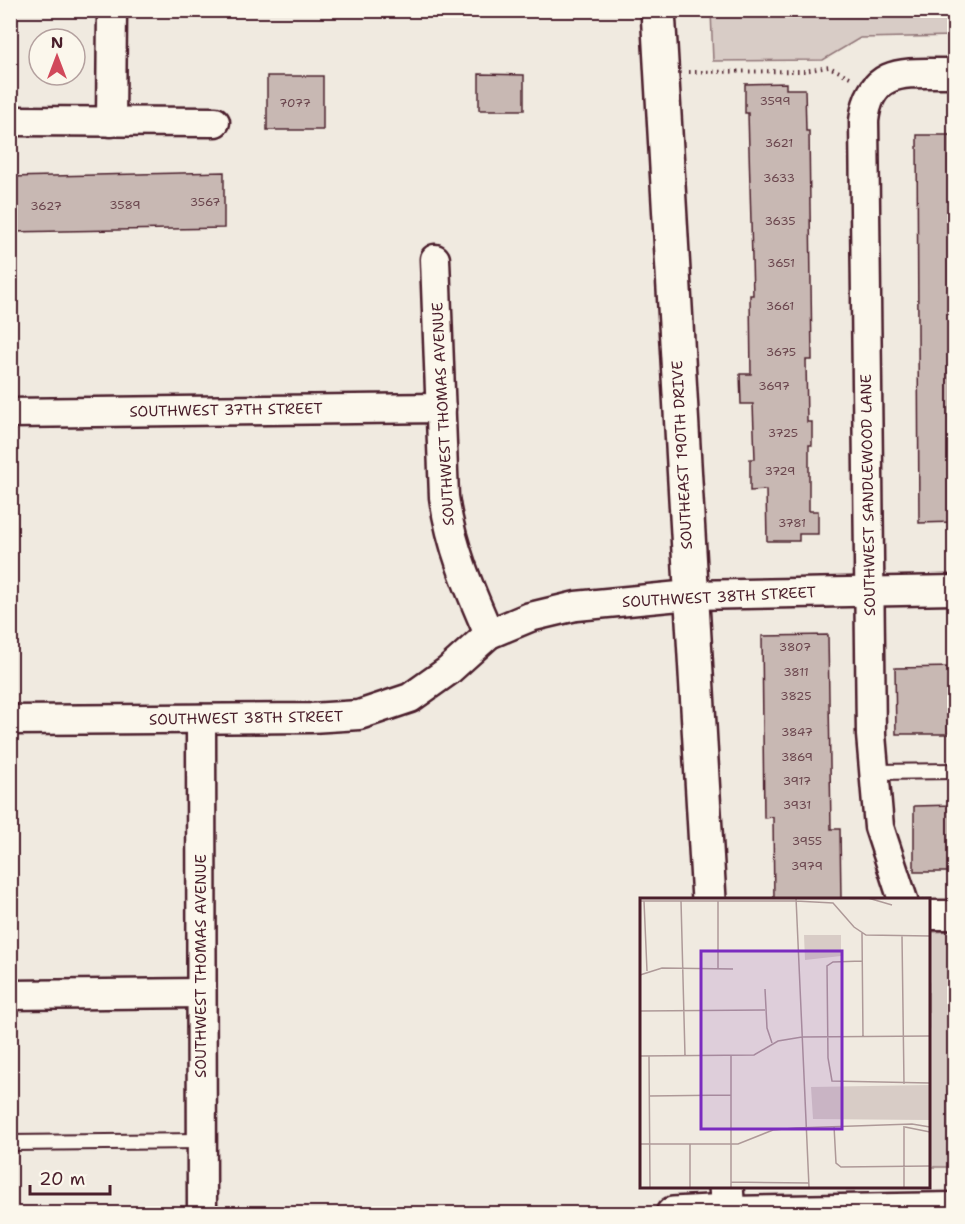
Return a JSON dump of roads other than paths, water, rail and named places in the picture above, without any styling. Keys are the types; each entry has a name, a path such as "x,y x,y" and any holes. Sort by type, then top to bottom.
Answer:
{"main road":[{"name":"SOUTHEAST 190TH DRIVE","path":"658,10 709,898"},
{"path":"673,1214 727,1204"}],"street":[{"path":"111,122 112,10"},
{"name":"SOUTHWEST SANDLEWOOD LANE","path":"902,898 879,827 874,772 864,121 866,106 873,87 888,78 904,74 954,73"},
{"path":"10,121 214,122"},
{"name":"SOUTHWEST THOMAS AVENUE","path":"435,259 444,497 449,531 459,565 489,634"},
{"name":"SOUTHWEST 37TH STREET","path":"10,413 441,408"},
{"name":"SOUTHWEST 38TH STREET","path":"10,720 311,718 359,715 410,698 448,671 489,634 530,617 576,606 690,595 954,590"},
{"name":"SOUTHWEST THOMAS AVENUE","path":"201,719 202,1214"},
{"path":"929,915 954,915"},
{"path":"10,995 201,993"},
{"path":"727,1204 914,1210 954,1207"}],"lane":[{"path":"874,772 954,771"},
{"path":"10,1143 201,1141"}]}
